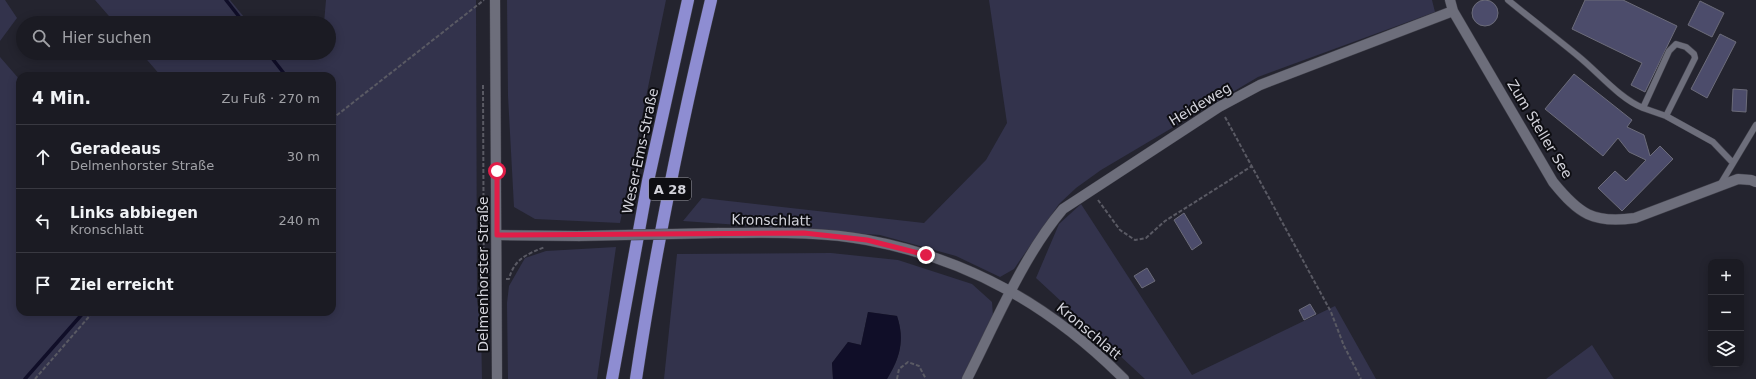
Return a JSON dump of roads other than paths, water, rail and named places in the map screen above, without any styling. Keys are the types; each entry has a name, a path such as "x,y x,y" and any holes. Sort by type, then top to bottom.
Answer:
{"highway":[{"name":"Weser-Ems-Straße","path":"612,379 648,181 688,0"},
{"name":"A 28","path":"636,379 644,323 678,148 711,0"}],"street":[{"name":"Delmenhorster Straße","path":"495,0 498,279 497,379"},
{"name":"Heideweg","path":"967,379 1046,229 1063,209 1219,107 1260,85 1450,3"},
{"name":"Zum Steller See","path":"1450,3 1553,182 1570,202 1584,213 1596,218 1618,221 1636,218 1738,179 1756,182"},
{"name":"Kronschlatt","path":"497,235 578,236 804,233 867,240 926,255 975,273 1012,291 1049,314 1096,352 1124,379"}],"lane":[{"path":"1508,0 1578,56 1635,105 1666,116 1714,142 1733,163"},
{"path":"1643,108 1672,46 1681,45 1694,54 1695,58 1666,116"},
{"path":"1720,185 1756,125"}],"waterway":[{"path":"226,0 239,16"},
{"path":"273,60 283,72"},
{"path":"25,379 80,316"}]}
